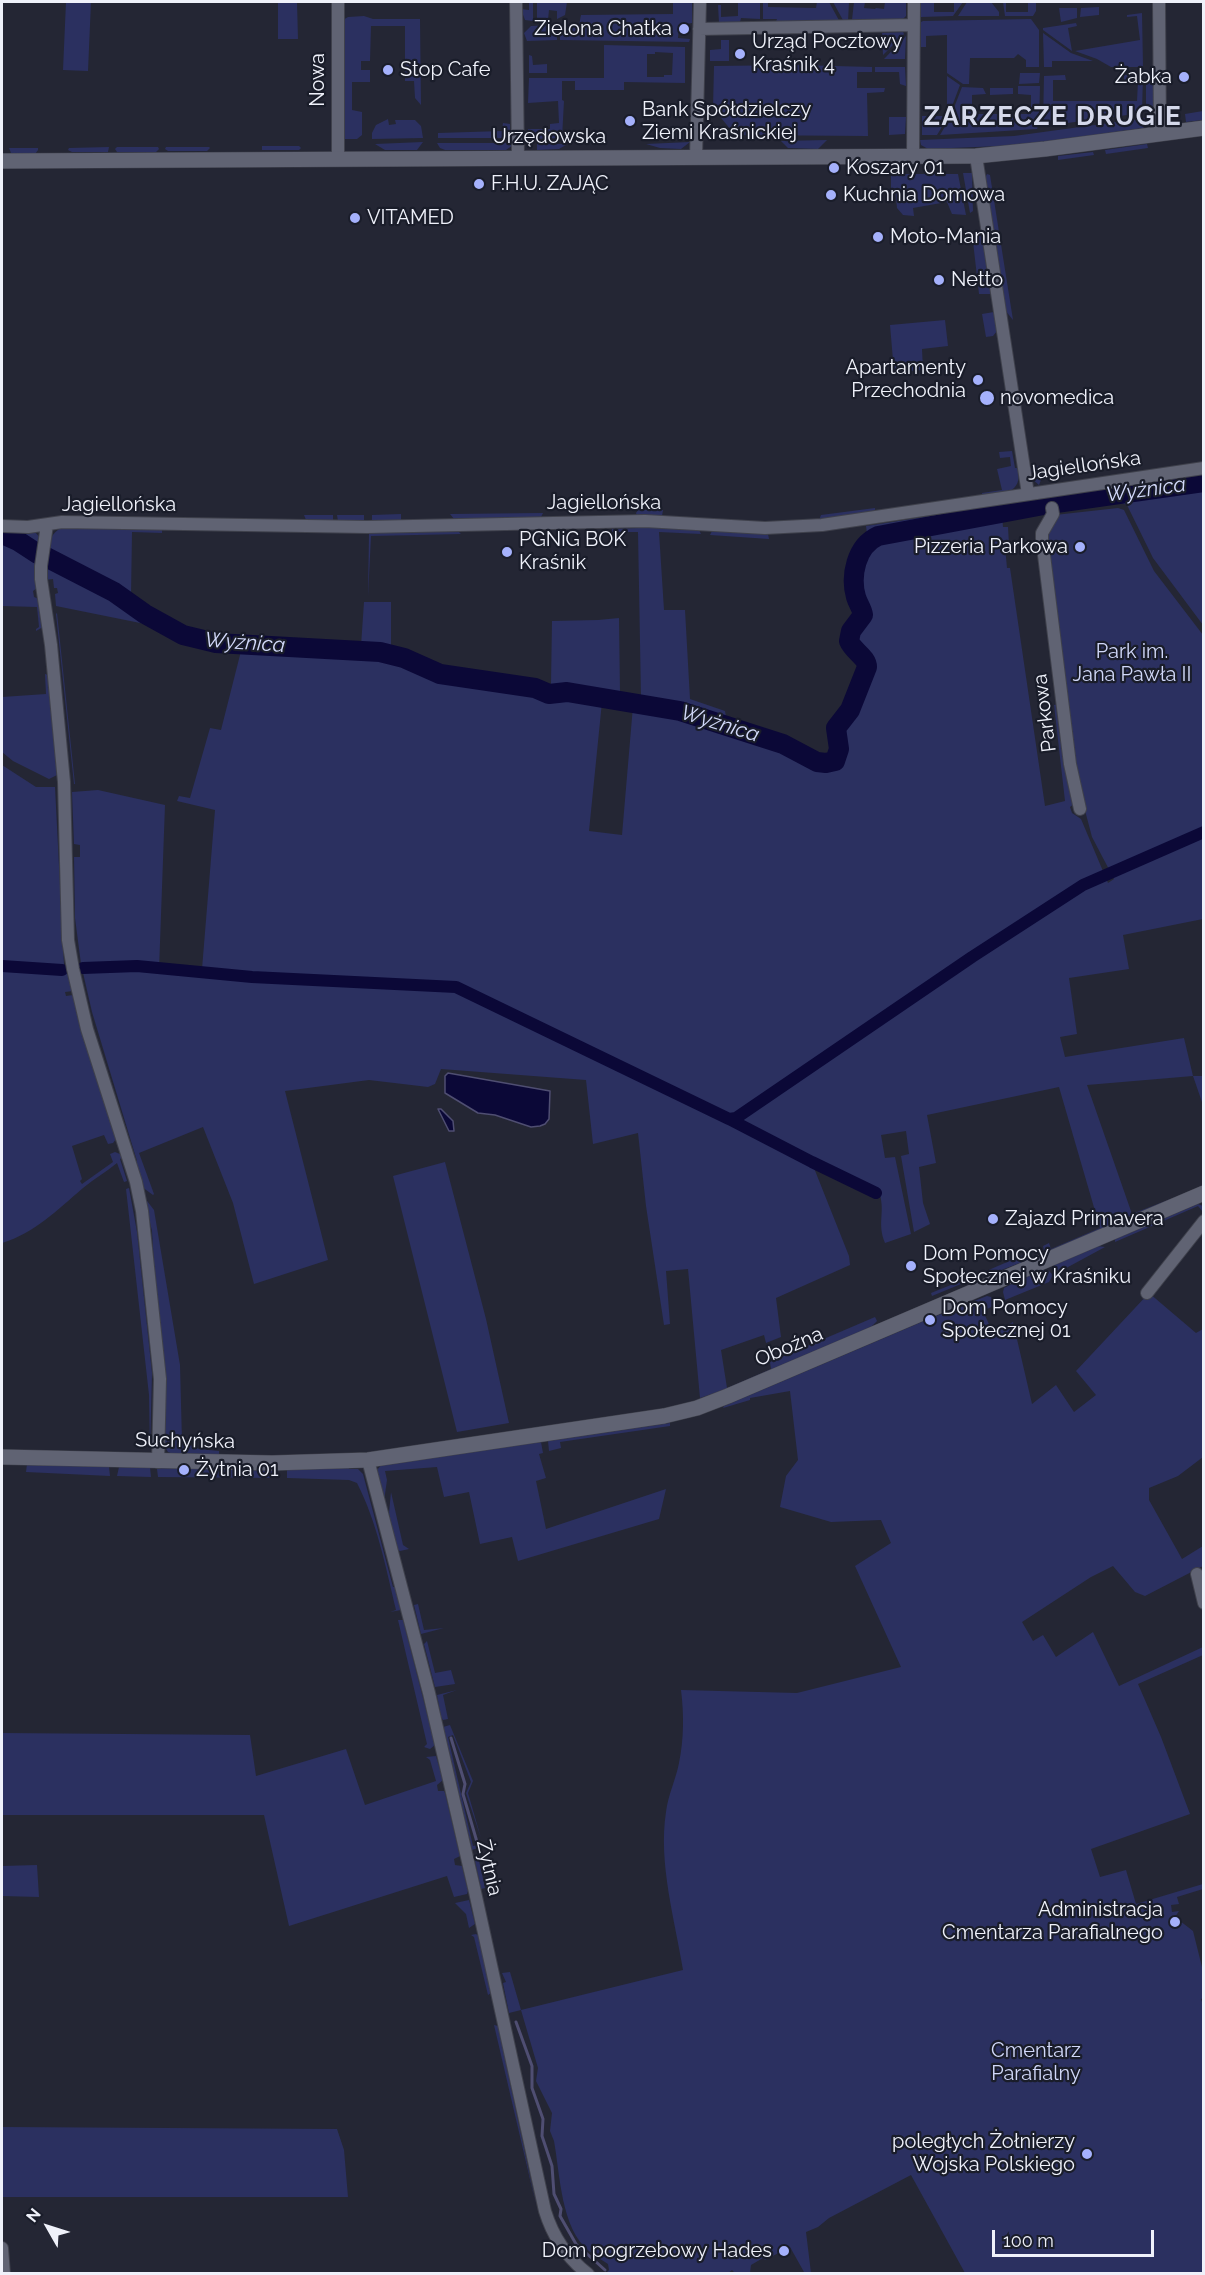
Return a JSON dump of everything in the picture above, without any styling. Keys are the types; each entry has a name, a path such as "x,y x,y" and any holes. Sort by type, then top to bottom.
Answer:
{"street":[{"name":"Nowa","path":"338,2 338,159"},
{"path":"516,2 518,158"},
{"path":"696,157 700,2"},
{"path":"913,156 914,2"},
{"path":"1159,2 1160,134"},
{"path":"699,29 913,25"},
{"name":"Urzędowska","path":"2,161 976,156 1034,151 1203,128"},
{"path":"976,156 1028,494"},
{"name":"Jagiellońska","path":"2,526 47,525 62,522 367,526 645,521 783,528 832,524 1028,494 1051,499 1203,468"},
{"name":"Parkowa","path":"1051,499 1053,514 1041,539 1070,764 1080,809"},
{"path":"47,525 41,579 53,664 64,782 68,940 87,1029 142,1211 160,1379 159,1462"},
{"name":"Oboźna","path":"368,1460 629,1421 697,1408 1203,1193"},
{"path":"1147,1293 1203,1221"},
{"name":"Suchyńska","path":"2,1457 280,1463 368,1460"},
{"name":"Żytnia","path":"368,1460 429,1692 544,2211 564,2251 588,2274"},
{"path":"1197,1574 1203,1604"},
{"path":"2,2248 4,2274"}],"green space":[{"path":"66,2 91,2 88,71 63,70"},
{"path":"278,2 297,2 298,39 278,39"},
{"path":"529,2 533,2 533,21 525,20 521,9 529,10"},
{"path":"537,2 567,2 565,15 557,19 557,11 549,10 548,20 537,20"},
{"path":"673,2 692,2 692,23 679,25 678,38 690,39 689,42 560,40 560,25 579,25 581,15 673,14"},
{"path":"738,2 760,2 760,19 741,18 740,22 719,23 718,5 721,5 721,17 738,16"},
{"path":"763,2 768,2 768,7 816,8 817,2 829,2 841,24 775,24 777,19 763,19"},
{"path":"833,2 849,2 848,22 844,22"},
{"path":"854,2 865,2 864,8 884,9 885,2 906,2 906,16 902,20 852,20"},
{"path":"921,2 934,2 934,12 954,12 954,2 963,2 953,16 921,17"},
{"path":"967,2 991,2 999,12 999,16 958,16"},
{"path":"1003,2 1006,3 1006,12 1028,12 1028,2 1036,2 1036,11 1033,16 1005,16"},
{"path":"1099,7 1099,15 1080,17 1081,8"},
{"path":"1059,8 1077,8 1077,18 1061,22"},
{"path":"1142,13 1143,67 1111,67 1075,51 1140,40 1137,16 1127,17 1127,15"},
{"path":"364,16 373,19 420,19 421,105 415,98 414,81 405,81 405,26 371,26 370,61 361,61 361,70 370,70 370,82 352,82 352,110 362,112 362,135 357,139 344,139 343,20 348,17"},
{"path":"1031,19 1039,30 1039,67 1026,67 1026,60 1018,54 1014,58 970,58 969,84 963,84 947,73 947,35 926,36 926,47 921,47 921,22 923,21"},
{"path":"1076,23 1077,26 1068,28 1072,51 1043,30 1043,28"},
{"path":"557,25 557,40 527,41 524,33 531,26"},
{"path":"903,32 904,34 883,55 882,33"},
{"path":"1043,33 1071,53 1093,61 1052,61 1052,67 1044,67"},
{"path":"906,36 905,59 884,59 886,57"},
{"path":"721,40 729,40 729,61 710,61 710,50 721,49"},
{"path":"604,45 685,47 685,83 624,82 624,90 575,90 575,81 562,81 562,100 564,101 562,138 528,139 528,129 550,129 550,124 559,123 558,101 528,103 529,78 604,78","holes":["673,53 672,75 647,77 647,54"]},
{"path":"529,55 532,56 533,65 547,64 547,73 529,73"},
{"path":"714,66 872,67 872,72 857,72 857,88 885,88 884,92 867,93 868,136 735,135 713,108"},
{"path":"875,67 905,67 906,86 900,84 899,72 875,72"},
{"path":"1146,72 1154,75 1154,111 1146,112"},
{"path":"1020,73 1040,73 1039,83 1019,84"},
{"path":"1065,75 1066,80 1053,80 1053,101 1137,101 1138,81 1124,81 1124,75 1143,75 1142,113 1045,126 1043,125 1044,76"},
{"path":"947,76 960,85 948,117 937,135 922,135 922,116 947,116"},
{"path":"1018,86 1040,86 1037,129 940,135 950,118 962,87 983,88 986,94 972,95 972,114 1031,114 1031,95 1018,94"},
{"path":"990,88 1013,88 1013,94 990,95"},
{"path":"1203,111 1203,120 1186,122 1185,114"},
{"path":"889,117 906,117 905,134 889,135"},
{"path":"1153,117 1143,128 1024,145 928,149 921,145 920,140 1014,136"},
{"path":"388,119 389,125 396,124 395,120 415,120 421,126 423,138 372,139 376,125"},
{"path":"503,123 510,124 510,138 438,138 438,133 502,131"},
{"path":"827,140 818,149 788,148 781,141"},
{"path":"423,142 417,150 385,150 375,144"},
{"path":"690,142 681,149 660,148 646,144"},
{"path":"437,143 511,143 513,145 506,150 445,150"},
{"path":"537,144 566,145 559,149 537,150"},
{"path":"1147,144 1148,148 1106,154 1105,150"},
{"path":"262,146 299,146 301,148 299,150 262,150"},
{"path":"109,147 108,152 68,150 69,148"},
{"path":"117,147 158,147 159,149 156,152 117,152 115,149"},
{"path":"166,147 210,148 207,151 168,151"},
{"path":"9,148 38,148 38,150 35,154 14,154"},
{"path":"1093,152 1094,155 1058,160 1058,156"},
{"path":"963,173 972,173 973,211 970,213"},
{"path":"891,174 958,174 966,215 952,214 947,202 913,208 914,216 903,215 897,208 895,189 891,189"},
{"path":"987,174 990,175 1013,320 1005,310 984,180"},
{"path":"972,233 982,238 991,294 979,294"},
{"path":"994,312 997,331 993,336 986,337 982,314"},
{"path":"945,320 948,346 922,349 923,370 894,372 890,325"},
{"path":"1012,451 1019,477 1014,488 1003,493 982,496 982,493 1002,490 997,469 1011,466 1010,457 1000,458 999,452"},
{"path":"1039,466 1041,480 1039,485 1032,479 1030,467"},
{"path":"1203,475 1203,625 1153,558 1127,505 1121,503 1057,511 1054,509 1053,498 1055,497"},
{"name":"Park im. Jana Pawła II","path":"1048,498 1050,510 1048,512 1030,515 1029,511 1002,515 1003,527 1008,527 1009,545 1005,546 1007,568 1010,568 1045,806 1065,801 1054,705 1059,704 1067,762 1063,762 1064,767 1067,767 1075,803 1070,807 1072,813 1081,819 1108,883 1114,879 1092,837 1073,765 1044,536 1055,515 1118,508 1124,510 1154,571 1203,635 1203,919 1123,935 1129,969 1069,978 1077,1034 1060,1037 1065,1057 1184,1038 1193,1076 1087,1085 1132,1214 1178,1196 1047,1252 1044,1251 1043,1246 1049,1243 1051,1249 1100,1228 1059,1087 927,1115 936,1163 919,1167 923,1203 930,1224 914,1232 901,1156 909,1154 906,1131 881,1135 885,1158 895,1157 911,1234 885,1243 880,1195 812,1163 849,1256 850,1265 776,1298 781,1337 766,1343 764,1335 721,1350 727,1388 771,1369 770,1362 875,1317 877,1321 871,1327 727,1389 700,1398 688,1269 666,1271 670,1324 664,1325 646,1206 638,1133 593,1144 586,1080 441,1069 435,1084 428,1087 369,1080 285,1091 328,1260 254,1284 233,1203 203,1127 139,1153 154,1194 142,1187 133,1163 137,1161 92,1012 81,964 75,918 74,857 80,857 80,845 74,844 72,792 98,790 165,805 159,970 266,982 424,984 202,969 215,810 177,801 179,796 190,798 210,728 221,730 241,651 189,642 155,626 56,606 57,588 54,588 53,579 45,580 50,541 58,530 65,527 162,530 162,533 132,532 131,596 162,618 200,635 256,636 361,646 364,602 391,602 391,650 436,671 468,679 551,684 552,621 619,618 620,693 641,698 638,532 612,532 612,529 663,527 699,530 701,534 659,532 664,610 685,610 690,699 725,711 727,723 783,744 817,762 826,763 835,761 839,749 836,728 850,710 867,667 865,660 849,641 851,631 863,615 853,580 857,560 868,541 866,526","holes":["602,702 633,706 622,835 589,831"]},
{"path":"875,508 875,511 819,520 821,515"},
{"path":"638,510 663,510 662,516 637,516"},
{"path":"543,513 541,517 454,519 450,514"},
{"path":"401,514 401,520 372,520 372,515"},
{"path":"304,515 333,515 333,520 306,520"},
{"path":"337,515 364,515 364,520 338,521"},
{"path":"2,530 35,532 41,539 40,551 2,532"},
{"path":"458,531 461,534 371,536 368,597 369,532"},
{"path":"712,531 768,534 769,539 710,535"},
{"path":"2,537 16,542 37,557 37,588 33,591 34,597 39,599 43,627 36,631 39,627 37,607 2,606"},
{"path":"57,613 75,784 56,614"},
{"path":"45,674 48,675 57,775 49,779 13,761 2,752 2,697 46,694"},
{"path":"2,765 36,787 55,787 64,965 2,963"},
{"path":"2,968 68,971 73,991 65,992 66,996 73,995 116,1139 113,1143 108,1144 104,1135 72,1146 82,1179 80,1181 82,1184 113,1162 110,1154 115,1152 122,1158 120,1159 127,1181 124,1182 117,1163 35,1227 2,1243"},
{"path":"1193,1076 1203,1076 1203,1105"},
{"path":"445,1162 486,1319 509,1423 457,1432 393,1176"},
{"path":"129,1188 137,1232 152,1373 150,1450 149,1395 126,1189"},
{"path":"144,1197 154,1210 180,1365 182,1441 199,1449 219,1451 219,1455 173,1454 168,1452 164,1445 166,1378 157,1314 152,1231"},
{"path":"1198,1204 1203,1206 1203,1212 1198,1206 1115,1242 1115,1239"},
{"path":"1097,1246 1105,1247 1057,1273 1054,1265"},
{"path":"1028,1253 1030,1258 1028,1260 988,1275 984,1272"},
{"path":"1040,1270 1048,1270 1053,1275 1049,1282 1005,1300 1004,1288"},
{"path":"973,1276 973,1279 932,1296 931,1293"},
{"name":"Cmentarz Parafialny","path":"1149,1293 1196,1333 1203,1329 1203,1457 1178,1476 1149,1488 1149,1500 1182,1559 1203,1546 1203,1566 1145,1596 1135,1592 1113,1566 1091,1577 1022,1622 1033,1641 1043,1635 1056,1657 1093,1632 1119,1686 1203,1647 1203,1655 1138,1684 1190,1814 1091,1849 1100,1877 1126,1870 1136,1904 1203,1884 1203,1889 1177,1897 1179,1904 1171,1905 1172,1912 1179,1911 1175,1917 1193,1931 1203,1971 1203,1998 1201,1999 1204,2008 1203,2273 965,2273 911,2175 806,2232 811,2273 802,2273 804,2272 790,2247 751,2265 750,2273 735,2273 732,2270 727,2274 606,2273 609,2270 608,2264 589,2251 580,2241 567,2215 554,2141 550,2131 552,2113 536,2081 538,2068 521,2010 683,1970 668,1891 664,1851 667,1806 678,1769 682,1745 681,1690 797,1693 901,1667 855,1566 891,1543 881,1520 831,1522 780,1507 786,1476 798,1460 790,1391 750,1398 750,1400 723,1408 724,1406 924,1321 926,1324 936,1320 936,1316 987,1296 991,1297 995,1305 983,1311 993,1333 1013,1322 1032,1404 1056,1385 1074,1412 1096,1395 1076,1371"},
{"path":"670,1423 670,1426 560,1442 561,1448 549,1451 548,1441"},
{"path":"541,1442 543,1453 539,1454 546,1478 536,1481 546,1529 666,1489 659,1519 518,1561 512,1537 480,1544 469,1492 444,1497 437,1467 385,1471 387,1480 384,1501 377,1470 382,1464"},
{"path":"27,1464 107,1466 110,1476 26,1472"},
{"path":"349,1466 349,1469 358,1469 363,1474 401,1610 390,1612 396,1610 385,1562 370,1513 357,1483 349,1480 287,1478 287,1470 290,1468"},
{"path":"119,1467 150,1467 151,1477 117,1476"},
{"path":"157,1469 273,1469 279,1478 158,1477"},
{"path":"391,1492 403,1545 409,1549 400,1551 396,1549 389,1513"},
{"path":"418,1604 424,1630 444,1628 421,1634 414,1605"},
{"path":"398,1620 403,1620 435,1745 430,1749 424,1747 427,1744"},
{"path":"427,1641 435,1673 451,1670 455,1684 435,1687 424,1644"},
{"path":"457,1690 443,1695 448,1719 443,1720 437,1695"},
{"path":"450,1725 473,1781 468,1793 481,1838 466,1793 471,1782 453,1735 448,1737 473,1846 482,1844 483,1846 472,1850 443,1727"},
{"path":"2,1733 250,1735 256,1776 346,1749 365,1805 436,1781 430,1760 426,1757 436,1756 443,1780 437,1785 438,1791 445,1793 460,1856 454,1859 455,1865 462,1866 467,1894 454,1897 447,1876 289,1926 264,1815 2,1815"},
{"path":"474,1856 478,1856 485,1888 481,1889"},
{"path":"37,1865 39,1897 2,1896 2,1866"},
{"path":"469,1900 475,1924 469,1928 466,1914 455,1903"},
{"path":"471,1935 479,1936 491,1993 488,1995 474,1937"},
{"path":"510,1972 521,2010 509,2013 503,1983 506,1982 502,1973"},
{"path":"494,2025 498,2026 536,2205"},
{"path":"2,2127 337,2129 344,2150 348,2197 2,2197"}],"shaded area":[{"path":"448,1073 550,1091 549,1119 545,1124 531,1127 495,1115 478,1113 445,1093 445,1076"},
{"path":"438,1109 441,1109 453,1121 454,1131 449,1131"}],"waterway":[{"name":"Wyżnica","path":"46,557 114,592 145,614 183,635 216,643 380,652 404,658 440,674 535,688 549,694 567,692 680,711 783,744 817,762 826,763 835,761 839,749 836,728 850,710 867,667 865,660 849,641 851,631 863,615 854,589 856,562 870,541 878,536 1049,504 1204,482"},
{"name":"Wyżnica","path":"2,534 38,554"},
{"path":"83,968 137,966 252,977 456,987 729,1119 736,1118 972,957 1083,885 1204,832"},
{"path":"2,966 62,970"},
{"path":"729,1119 876,1193"},
{"path":"451,1738 465,1784 463,1794 477,1842"},
{"path":"516,2022 532,2066 532,2088 543,2119 542,2136 552,2166 554,2194 561,2209 560,2216 576,2244 605,2270"}],"place":[{"name":"Zielona Chatka","path":"684,29"},
{"name":"Urząd Pocztowy Kraśnik 4","path":"740,54"},
{"name":"Stop Cafe","path":"388,70"},
{"name":"Żabka","path":"1184,77"},
{"name":"Bank Spółdzielczy Ziemi Kraśnickiej","path":"630,121"},
{"name":"Koszary 01","path":"834,168"},
{"name":"F.H.U. ZAJĄC","path":"479,184"},
{"name":"Kuchnia Domowa","path":"831,195"},
{"name":"VITAMED","path":"355,218"},
{"name":"Moto-Mania","path":"878,237"},
{"name":"Netto","path":"939,280"},
{"name":"Apartamenty Przechodnia","path":"978,380"},
{"name":"novomedica","path":"987,398"},
{"name":"Pizzeria Parkowa","path":"1080,547"},
{"name":"PGNiG BOK Kraśnik","path":"507,552"},
{"name":"Zajazd Primavera","path":"993,1219"},
{"name":"Dom Pomocy Społecznej w Kraśniku","path":"911,1266"},
{"name":"Dom Pomocy Społecznej 01","path":"930,1320"},
{"name":"Żytnia 01","path":"184,1470"},
{"name":"Administracja Cmentarza Parafialnego","path":"1175,1922"},
{"name":"poległych Żołnierzy Wojska Polskiego","path":"1087,2154"},
{"name":"Dom pogrzebowy Hades","path":"784,2251"}],"district":[{"name":"ZARZECZE DRUGIE","path":"1053,117"}]}
